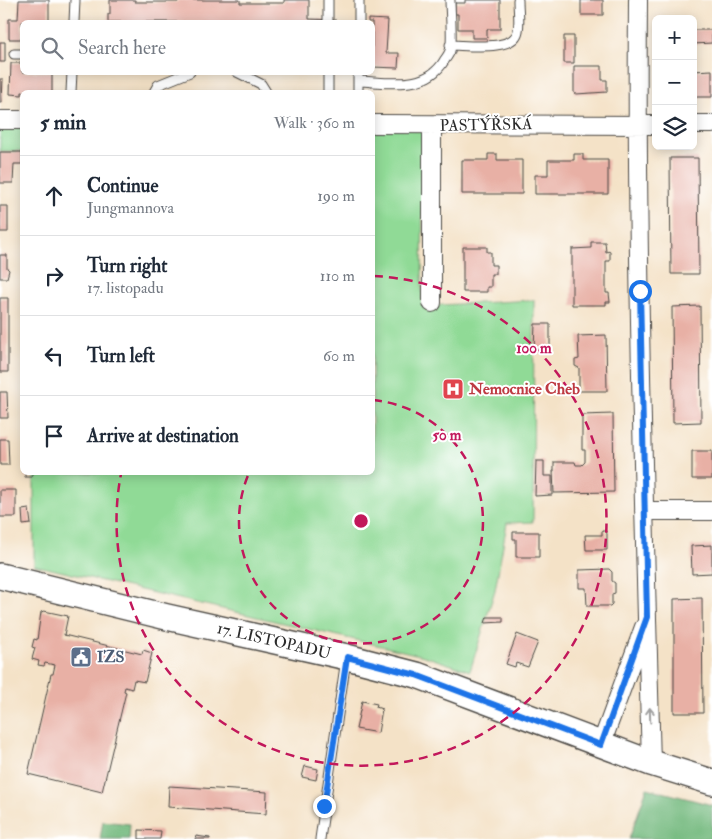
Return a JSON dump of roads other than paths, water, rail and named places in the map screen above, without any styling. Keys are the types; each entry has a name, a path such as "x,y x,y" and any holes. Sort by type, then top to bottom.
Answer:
{"street":[{"path":"638,0 637,125 651,763"},
{"path":"0,120 20,120"},
{"path":"375,124 432,125"},
{"name":"PASTÝŘSKÁ","path":"432,303 432,125 652,124"},
{"path":"697,124 712,124"},
{"path":"644,511 712,511"},
{"name":"17. LISTOPADU","path":"0,576 167,617 347,657 416,675 601,745 712,782"},
{"path":"601,745 647,617"}],"lane":[{"path":"74,0 74,20"},
{"path":"328,0 328,20"},
{"path":"359,0 359,20"},
{"path":"358,90 358,77 405,83 418,82 431,76 442,65 450,51 450,0"},
{"path":"450,45 502,45 513,41 518,32 518,0"},
{"path":"71,90 72,75"},
{"path":"155,90 158,86 183,75"},
{"path":"243,75 261,84 265,90"},
{"path":"328,75 328,90"},
{"path":"320,839 347,657"}],"place":[{"name":"Nemocnice Cheb","path":"453,389"},
{"name":"IZS","path":"81,657"}]}
